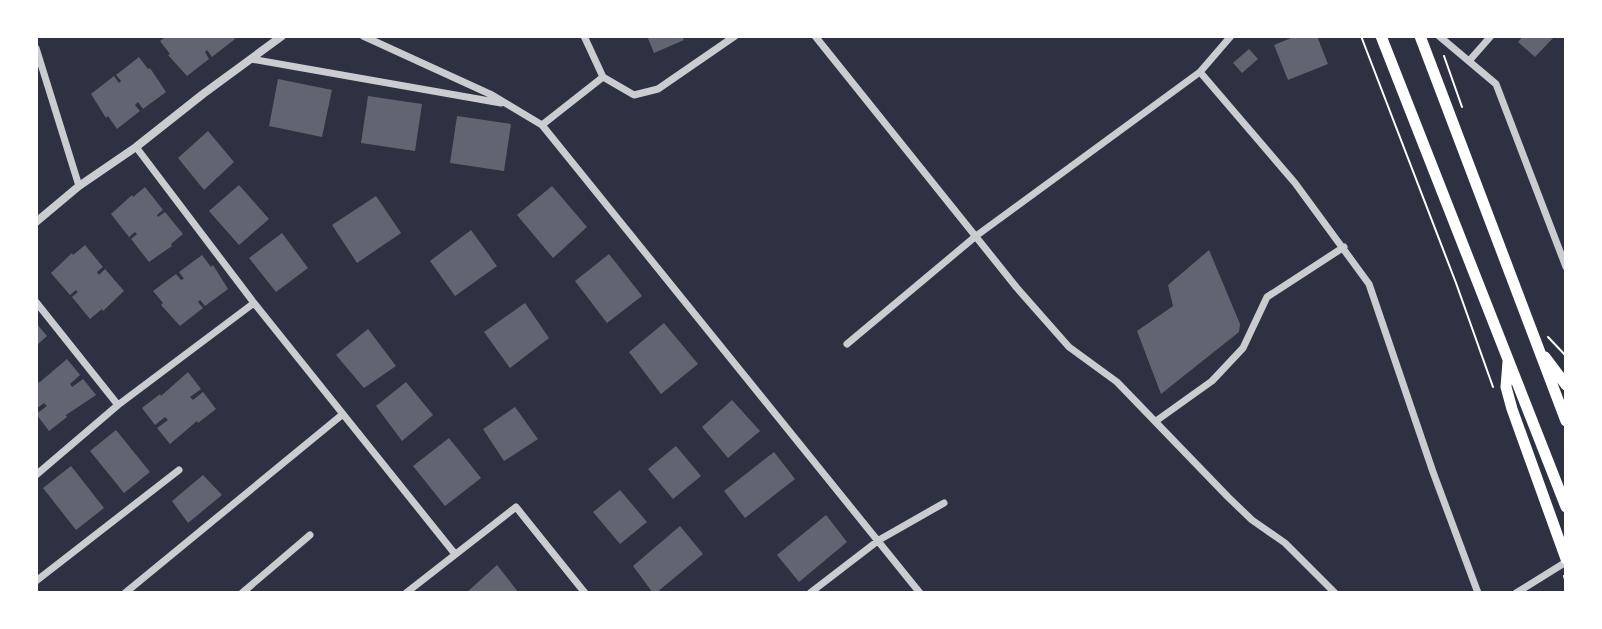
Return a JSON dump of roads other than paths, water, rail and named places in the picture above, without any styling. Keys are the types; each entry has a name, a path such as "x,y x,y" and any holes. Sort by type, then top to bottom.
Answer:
{"highway":[{"path":"1381,36 1566,507"},
{"path":"1420,36 1566,421"},
{"path":"1539,349 1566,385"},
{"path":"1508,357 1506,387 1512,409 1564,562"}],"street":[{"path":"36,222 79,186 136,147 282,36"},
{"path":"363,36 511,105 542,125 920,593"},
{"path":"584,36 603,77 634,95 658,89 735,36"},
{"path":"815,36 1017,288 1069,347 1117,382 1236,505 1285,543 1335,593"},
{"path":"847,344 976,236 1200,72 1231,36"},
{"path":"1439,36 1496,84 1566,267"},
{"path":"1469,61 1491,36"},
{"path":"36,48 79,186"},
{"path":"251,59 511,105"},
{"path":"1200,72 1295,183 1369,284 1478,593"},
{"path":"542,125 603,77"},
{"path":"136,147 254,303 455,554"},
{"path":"1156,421 1212,381 1243,348 1267,297 1344,247"},
{"path":"36,302 118,405"},
{"path":"37,473 118,405 254,303"},
{"path":"125,593 343,414"},
{"path":"36,581 179,470"},
{"path":"810,593 879,540 944,503"},
{"path":"406,593 516,507 585,593"},
{"path":"242,593 310,535"},
{"path":"1516,593 1564,562"}]}
